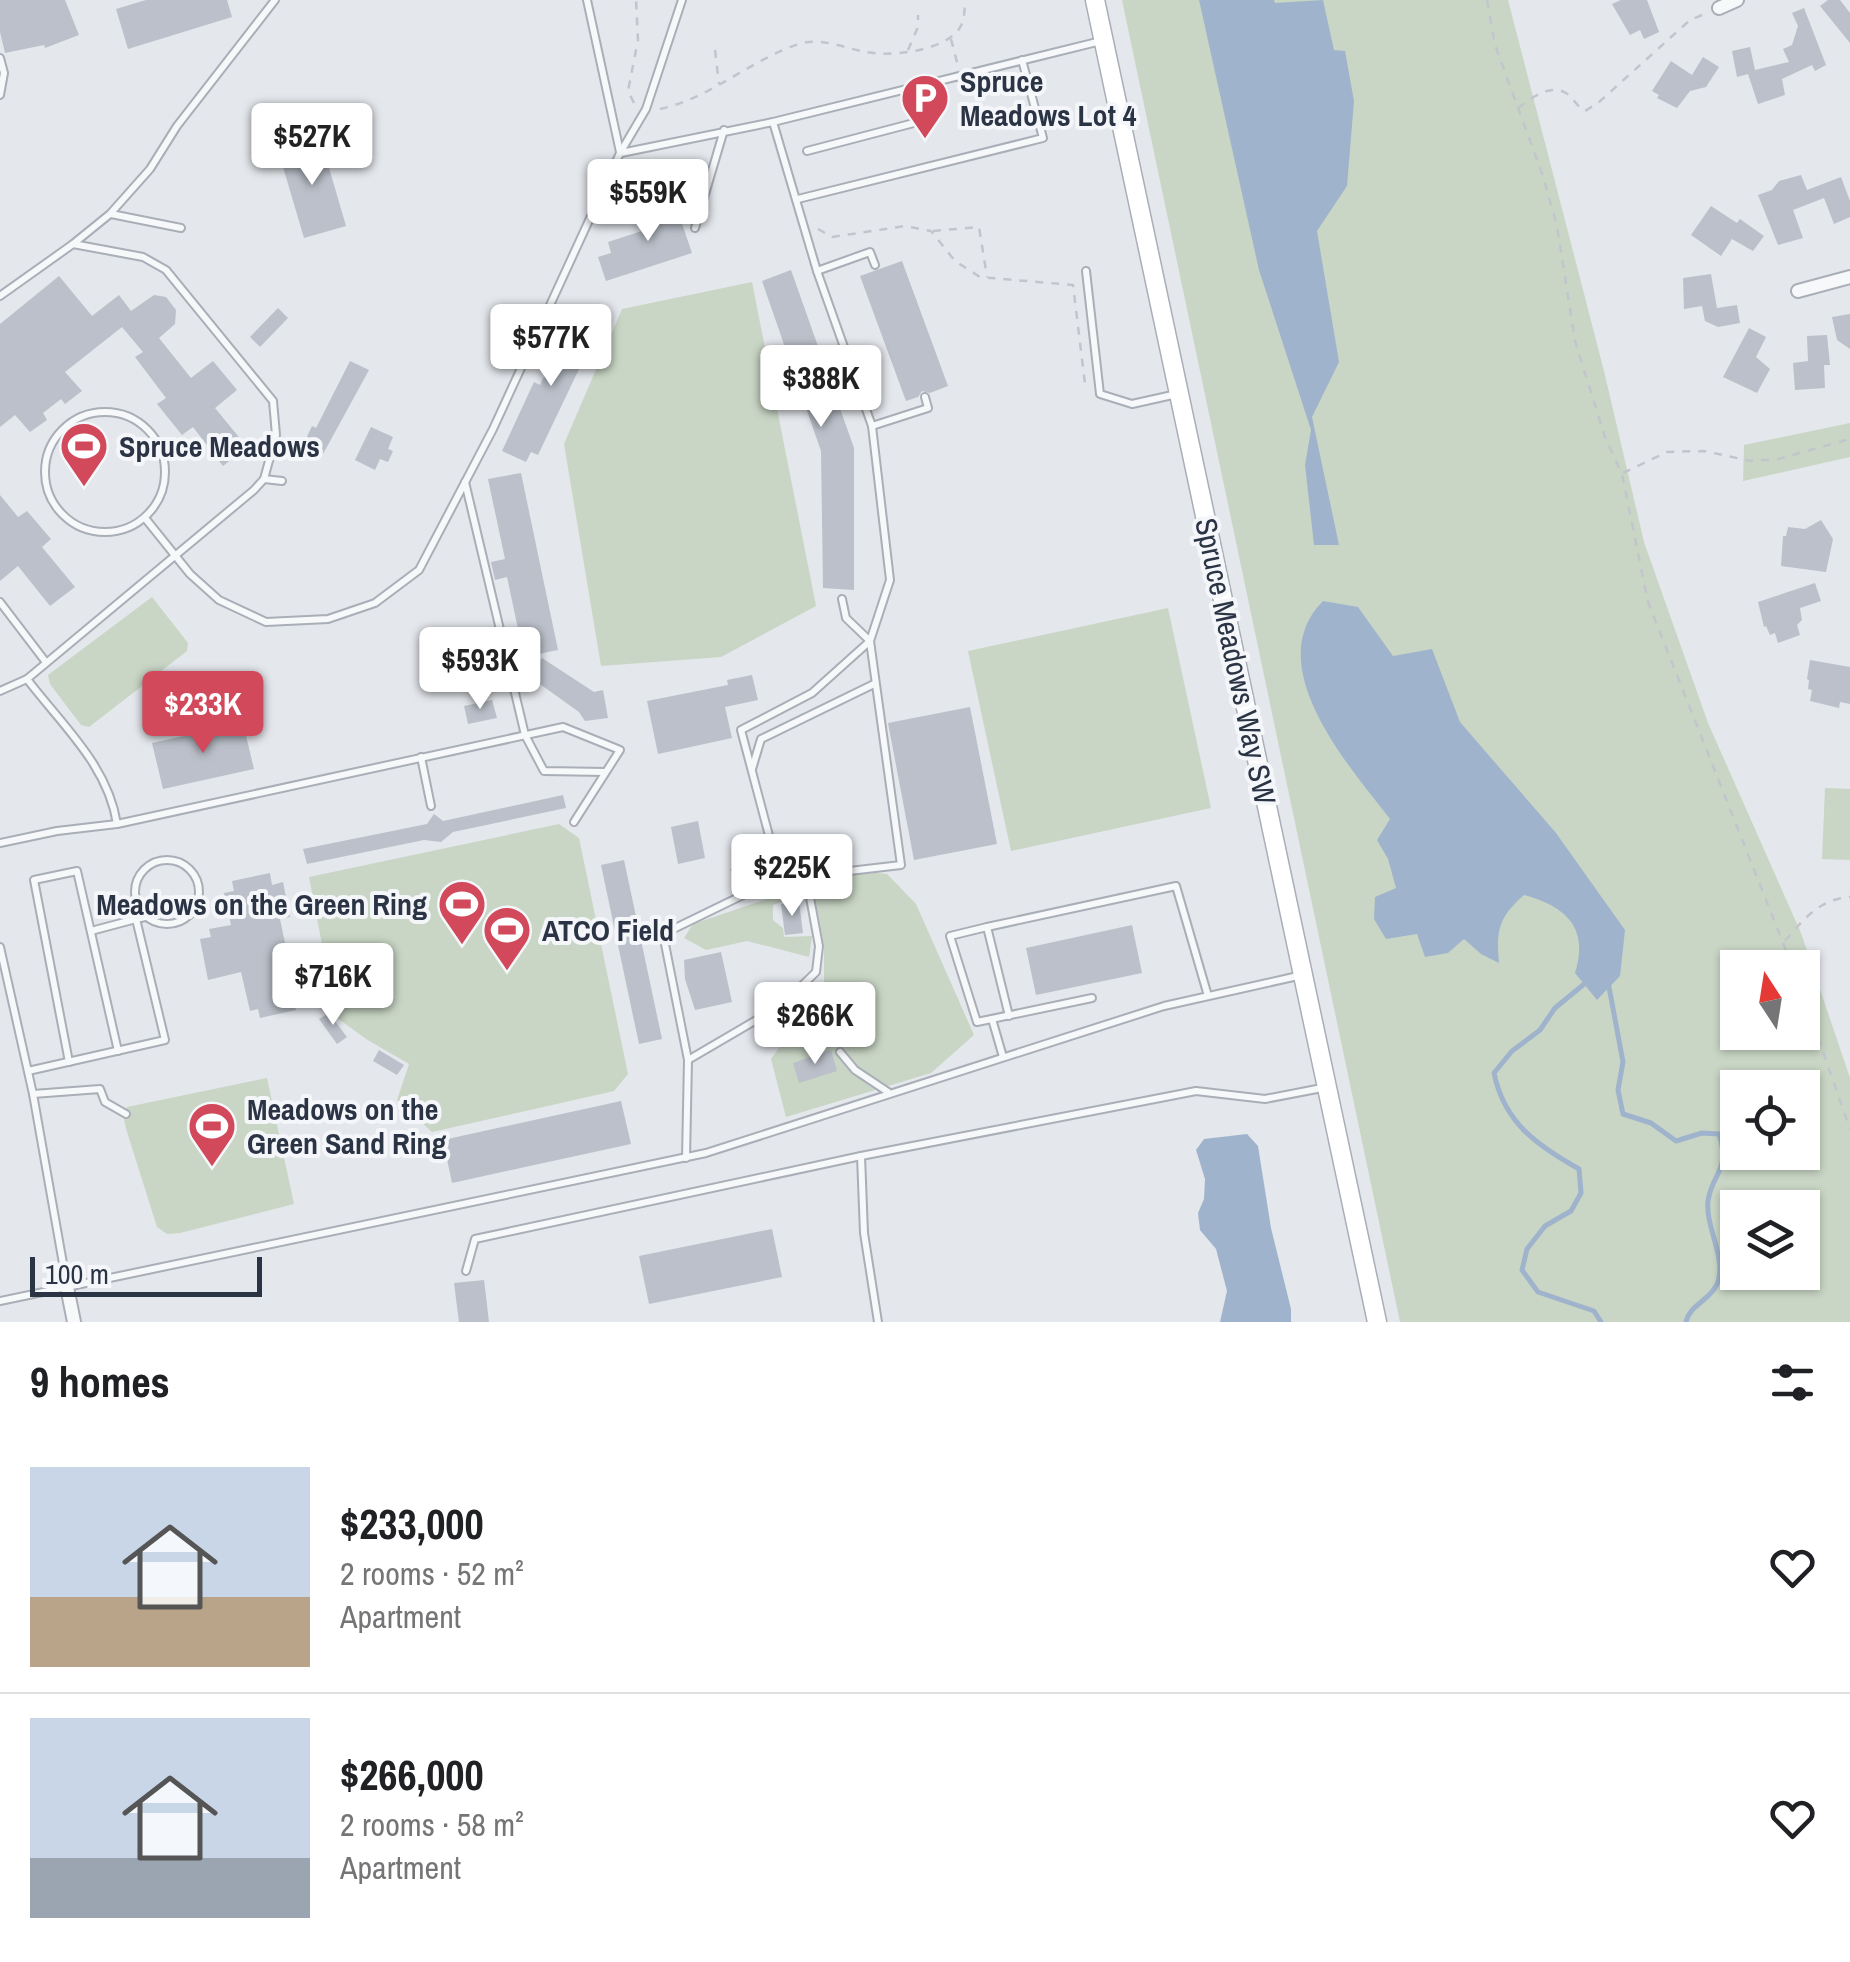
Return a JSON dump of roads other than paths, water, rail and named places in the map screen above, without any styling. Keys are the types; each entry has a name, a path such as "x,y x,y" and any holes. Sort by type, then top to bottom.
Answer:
{"main road":[{"name":"Spruce Meadows Way SW","path":"1095,0 1377,1322"}],"street":[{"path":"1719,8 1737,0"},
{"path":"1798,290 1850,277"},
{"path":"68,1287 74,1322"}],"lane":[{"path":"0,296 110,214 150,169 177,126 274,0"},
{"path":"586,0 620,153"},
{"path":"145,518 175,556 220,600 266,622 328,620 375,603 419,570 494,429 620,153 646,108 682,0"},
{"path":"620,153 773,122 1102,40"},
{"path":"0,58 4,73 0,95"},
{"path":"798,199 1043,138 1022,60"},
{"path":"807,151 929,119 921,86"},
{"path":"686,1158 688,1060 664,934 780,878 901,865 870,641 890,580 872,426 817,271 773,122"},
{"path":"696,228 724,130"},
{"path":"110,214 181,228"},
{"path":"0,692 27,679 264,480 276,435 273,401 166,270 143,257 73,244"},
{"path":"817,271 870,252 876,265"},
{"path":"1086,271 1100,394 1132,404 1178,394"},
{"path":"872,426 928,408 925,397"},
{"path":"99,412 118,413 136,420 150,432 160,448 164,485 145,518 106,533 86,530 67,520 49,495 44,465 50,444 63,428 81,416 99,412"},
{"path":"264,480 282,480"},
{"path":"466,482 524,735 544,771 606,772"},
{"path":"842,599 846,618 870,641"},
{"path":"0,602 45,661"},
{"path":"780,878 741,730 812,692 870,641"},
{"path":"27,679 90,758 104,784 117,824"},
{"path":"752,770 761,739 875,684"},
{"path":"0,843 117,824 564,727 620,750 574,822"},
{"path":"421,757 431,806"},
{"path":"28,1071 166,1040 140,918 135,886 146,867 155,862 175,862 192,872 199,891 198,901 186,918 165,925 140,918 90,931"},
{"path":"70,1062 34,880 77,872 118,1051"},
{"path":"688,1060 782,1005 816,972 819,946 806,876"},
{"path":"1092,998 977,1022 950,936 1176,886 1208,996"},
{"path":"986,927 1009,1016"},
{"path":"0,948 34,1094 68,1287"},
{"path":"0,1302 686,1158 1164,1006 1304,974"},
{"path":"992,1019 1002,1056"},
{"path":"840,1052 855,1070 889,1093"},
{"path":"466,1271 475,1239 861,1156 1196,1091 1265,1099 1328,1087"},
{"path":"34,1094 100,1089 104,1102 126,1114"},
{"path":"861,1156 864,1233 878,1322"}],"water":[{"path":"1199,0 1323,0 1334,50 1345,51 1354,101 1347,186 1317,231 1339,362 1312,417 1339,545 1314,545 1305,465 1311,430 1259,270"},
{"path":"1323,601 1358,607 1393,656 1432,649 1460,722 1556,833 1625,930 1620,976 1597,1000 1575,973 1579,944 1571,922 1552,906 1524,895 1501,925 1499,963 1464,939 1448,953 1425,957 1417,934 1386,939 1374,919 1375,897 1396,888 1388,859 1377,840 1390,819 1334,744 1305,684 1301,655 1306,627"},
{"path":"1247,1134 1258,1146 1291,1322 1220,1322 1227,1291 1216,1249 1200,1230 1198,1213 1204,1199 1205,1179 1196,1150 1204,1139"}],"waterway":[{"path":"1583,985 1555,1008 1540,1030 1512,1051 1494,1073 1514,1119 1536,1141 1579,1169 1581,1193 1571,1211 1545,1226 1527,1249 1522,1270 1538,1292 1594,1311 1601,1322"},
{"path":"1609,987 1623,1062 1618,1090 1623,1114 1651,1123 1676,1141 1702,1133 1719,1134 1722,1146 1722,1164 1708,1201 1719,1277 1713,1291 1691,1311 1686,1322"}],"place":[{"name":"Spruce Meadows Lot 4","path":"925,140"},
{"name":"Spruce Meadows","path":"84,488"},
{"name":"Meadows on the Green Ring","path":"462,946"},
{"name":"ATCO Field","path":"507,972"},
{"name":"Meadows on the Green Sand Ring","path":"212,1168"}]}
